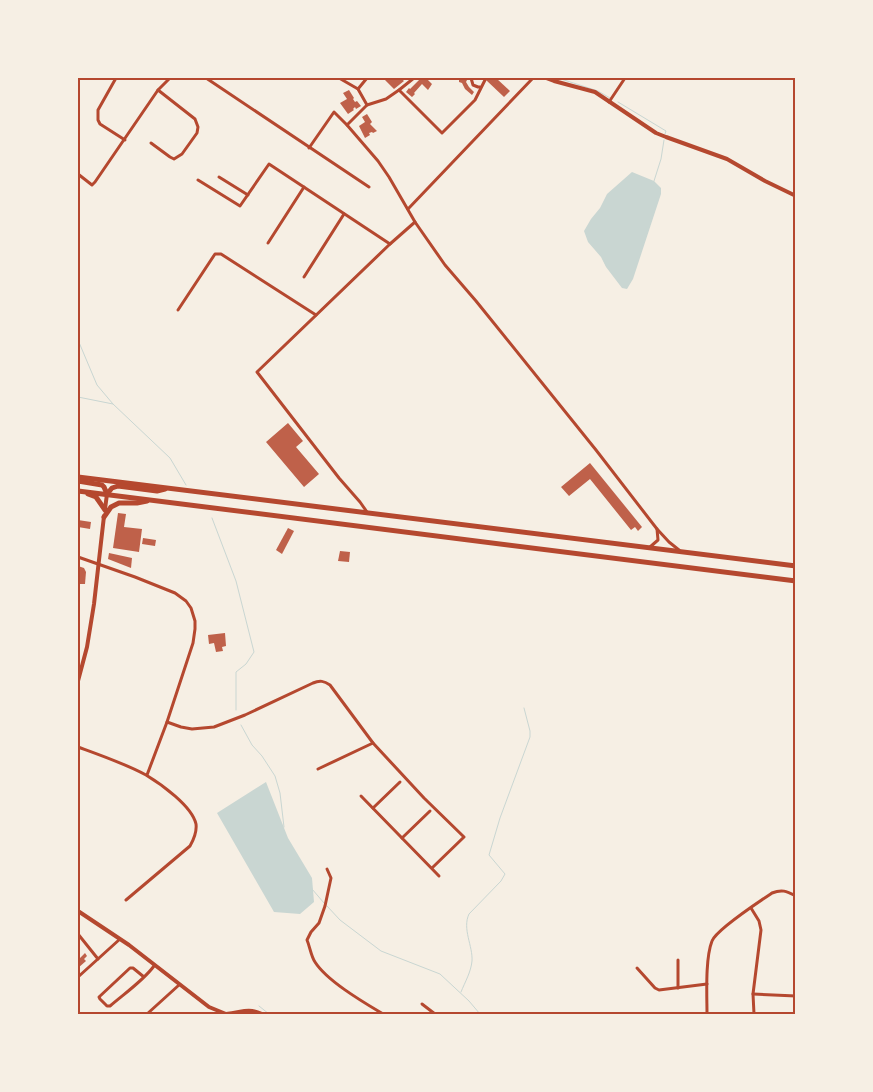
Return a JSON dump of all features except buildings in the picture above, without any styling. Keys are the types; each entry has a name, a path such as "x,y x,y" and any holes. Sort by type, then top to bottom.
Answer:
{"highway":[{"path":"78,477 796,566"},
{"path":"78,481 102,485 107,494"},
{"path":"107,494 112,488 118,486 157,491 169,488"},
{"path":"80,491 796,582"},
{"path":"80,491 96,497 105,510"},
{"path":"104,517 111,507 119,503 137,503 152,500"}],"street":[{"path":"116,78 98,110 98,120 100,124 125,140"},
{"path":"78,174 92,185 158,90 170,78"},
{"path":"206,78 369,188"},
{"path":"340,78 358,89 367,105"},
{"path":"358,89 367,78"},
{"path":"347,125 367,105 386,98 414,78"},
{"path":"471,78 473,84 480,87"},
{"path":"399,90 442,133 475,100 486,78"},
{"path":"408,209 533,78"},
{"path":"546,78 595,92 666,137 726,159 796,196"},
{"path":"609,102 625,78"},
{"path":"151,143 174,159 182,154 197,133 198,127 195,119 158,90"},
{"path":"309,148 334,112 378,161 415,222 445,265 596,450 657,529 672,546 684,553"},
{"path":"198,180 240,206 269,164 390,244"},
{"path":"219,177 248,195"},
{"path":"268,243 304,187"},
{"path":"304,277 344,214"},
{"path":"367,513 257,372 415,222"},
{"path":"178,310 215,254 221,254 316,315"},
{"path":"78,681 87,647 94,604 107,494"},
{"path":"649,548 658,540 657,529"},
{"path":"78,557 175,592 191,608 195,621 193,643 147,775"},
{"path":"167,722 192,729 214,727 245,715 313,683 324,681 330,685 373,743 464,837 432,868"},
{"path":"318,769 373,743"},
{"path":"78,747 147,775 180,800 189,810 196,823 195,837 190,846 126,900"},
{"path":"373,808 400,782"},
{"path":"361,796 439,876"},
{"path":"402,838 430,811"},
{"path":"327,869 331,878 325,906 319,923 307,940 314,960 335,982 382,1014"},
{"path":"707,1014 708,959 712,940 727,926 772,893 779,891 796,896"},
{"path":"751,908 761,930 753,994 754,1014"},
{"path":"78,911 120,939 209,1007 226,1014 247,1010 262,1014"},
{"path":"78,934 98,958"},
{"path":"78,977 120,939"},
{"path":"678,960 678,988"},
{"path":"144,977 133,968 130,968 99,997 109,1006 144,977 154,966"},
{"path":"637,968 659,990 707,984"},
{"path":"147,1014 180,985"},
{"path":"753,994 796,996"},
{"path":"422,1004 435,1014"}],"shaded area":[{"path":"632,172 654,181 661,188 661,194 633,279 627,289 622,288 606,267 601,257 588,242 584,231 607,194"},
{"path":"266,782 288,838 312,878 314,902 300,914 274,912 217,813"}],"waterway":[{"path":"558,78 598,91 610,98"},
{"path":"618,102 666,131 665,134"},
{"path":"654,181 661,159 664,140"},
{"path":"78,340 97,385 113,404"},
{"path":"78,397 113,404 170,458 186,485"},
{"path":"212,518 236,581 254,652 246,664 236,672 236,710"},
{"path":"461,992 472,961 467,932 469,914 501,881 505,874 489,855 500,818 530,737 524,708"},
{"path":"241,725 252,745 275,776 280,793 284,827"},
{"path":"312,889 324,903"},
{"path":"327,906 340,920 381,951 440,974 480,1014"},
{"path":"259,1006 269,1014"}]}
